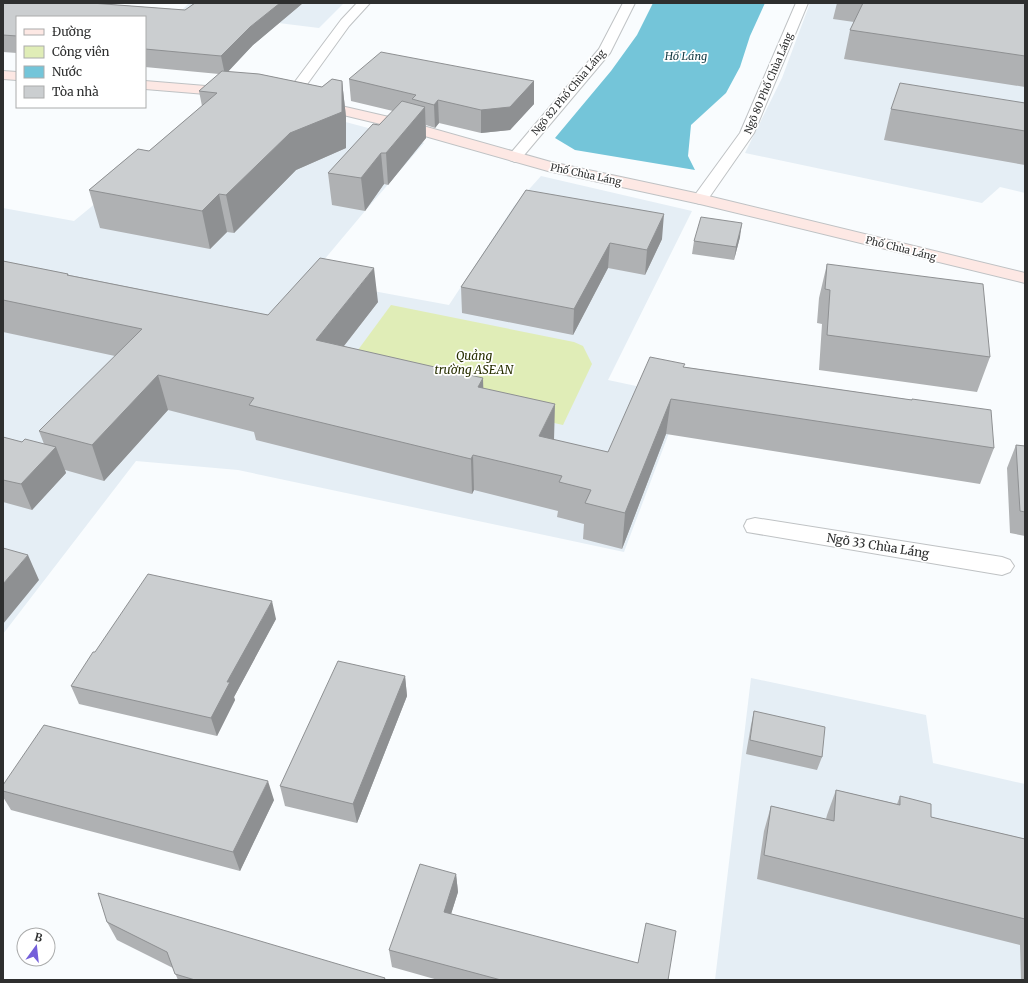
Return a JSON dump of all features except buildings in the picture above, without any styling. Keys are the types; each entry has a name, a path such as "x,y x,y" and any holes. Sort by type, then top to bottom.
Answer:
{"street":[{"path":"290,98 345,23 364,3"},
{"name":"Ngõ 82 Phố Chùa Láng","path":"515,157 605,50 629,3"},
{"name":"Ngõ 80 Phố Chùa Láng","path":"700,199 747,133 802,3"},
{"path":"3,75 16,76"},
{"path":"146,85 247,94"},
{"name":"Phố Chùa Láng","path":"276,97 290,98 397,123 548,166 700,199 1025,278"},
{"name":"Ngõ 33 Chùa Láng","path":"755,526 1002,566"}],"shaded area":[{"path":"189,3 344,3 319,28 181,11"},
{"path":"810,3 1025,3 1025,193 1000,187 982,203 745,153 782,78"},
{"path":"327,117 424,143 308,279 449,305 514,206 541,176 692,211 608,380 683,396 624,552 238,470 136,461 3,634 3,208 74,221 136,170"},
{"path":"751,678 926,715 933,763 1025,784 1025,980 715,980"}],"green space":[{"name":"Quảng trường ASEAN","path":"391,305 574,342 583,346 592,364 563,425 492,409 344,369"}],"water":[{"name":"Hồ Láng","path":"653,3 765,3 750,36 740,67 726,93 691,125 688,156 695,170 575,150 555,138 611,71 637,35"}]}
